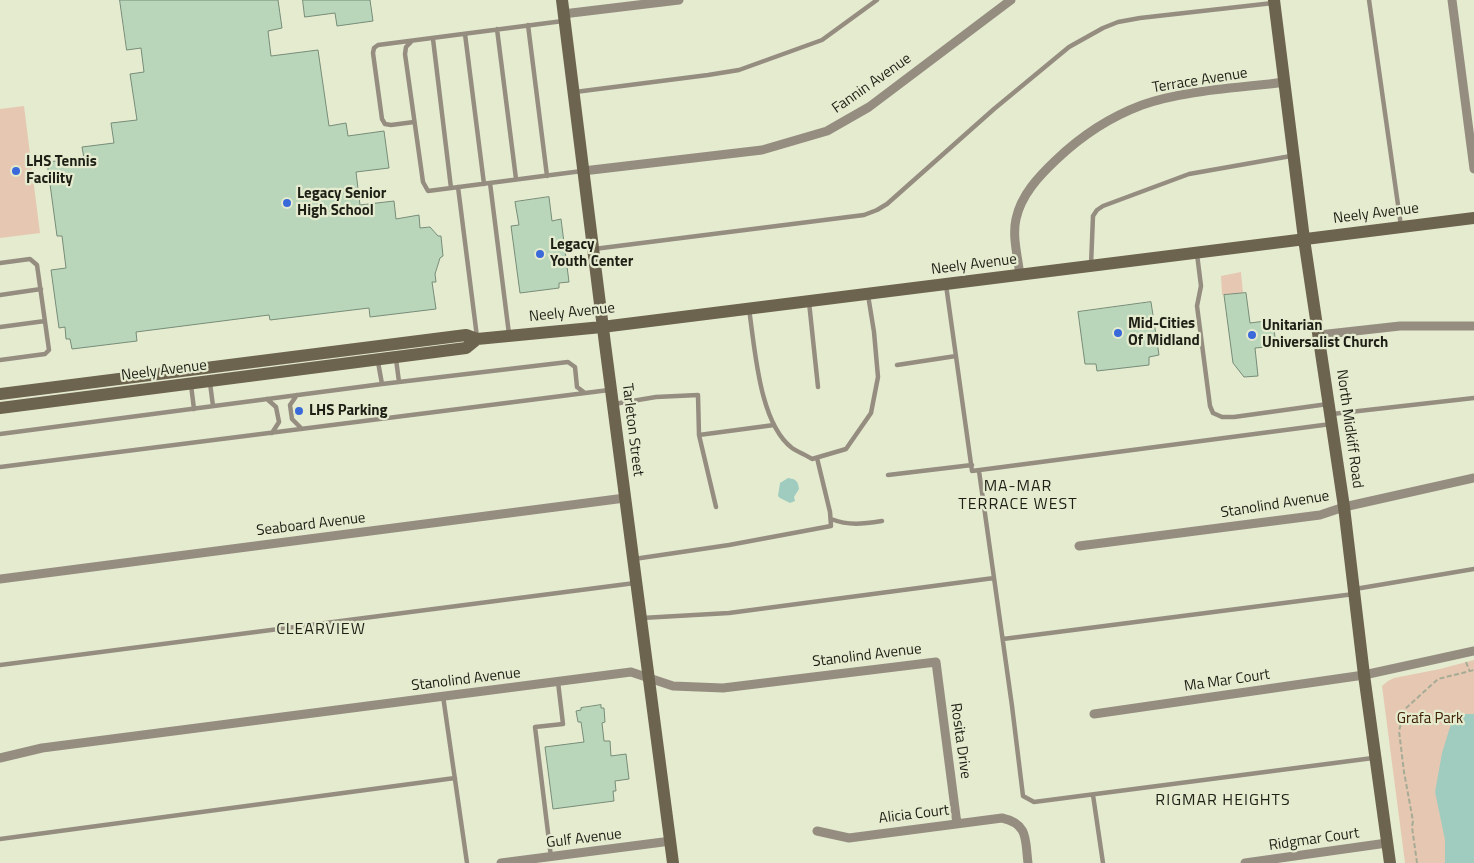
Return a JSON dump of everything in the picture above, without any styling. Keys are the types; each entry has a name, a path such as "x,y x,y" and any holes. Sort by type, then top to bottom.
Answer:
{"street":[{"name":"Tarleton Street","path":"562,0 602,327 673,863"},
{"path":"564,18 679,0"},
{"name":"Fannin Avenue","path":"583,171 762,150 827,131 869,107 1011,0"},
{"path":"1452,0 1474,168"},
{"name":"North Midkiff Road","path":"1274,1 1304,239 1344,507 1364,676 1390,863"},
{"name":"Terrace Avenue","path":"1020,276 1014,236 1016,218 1026,193 1045,170 1073,143 1112,118 1143,105 1185,95 1285,82"},
{"name":"Neely Avenue","path":"0,394 466,335 477,339 602,327 1474,218"},
{"path":"1319,335 1400,326 1474,326"},
{"name":"Neely Avenue","path":"0,408 466,348 477,339"},
{"name":"Stanolind Avenue","path":"1079,546 1320,515 1344,507 1474,478"},
{"name":"Seaboard Avenue","path":"0,580 625,498"},
{"name":"Ma Mar Court","path":"1094,714 1364,676 1474,651"},
{"name":"Stanolind Avenue","path":"0,758 42,748 631,672 673,686 722,688 936,662"},
{"name":"Rosita Drive","path":"936,662 957,824"},
{"name":"Alicia Court","path":"818,831 849,838 1002,818 1014,820 1024,830 1028,863"},
{"name":"Gulf Avenue","path":"501,863 670,841"},
{"name":"Ridgmar Court","path":"1245,863 1387,843"}],"lane":[{"path":"573,92 739,70 822,40 877,0"},
{"path":"1369,0 1401,227"},
{"path":"593,249 864,215 887,204 1036,74 1086,36 1118,22 1274,1"},
{"path":"414,122 391,125 385,124 382,119 373,53 374,48 378,45 497,30 564,18"},
{"path":"528,25 547,176"},
{"path":"497,30 516,180"},
{"path":"465,34 484,184"},
{"path":"433,39 451,188"},
{"path":"411,42 406,47 405,54 423,182 428,191 583,171"},
{"path":"1091,267 1093,216 1096,210 1102,206 1189,174 1294,156"},
{"path":"490,183 510,335"},
{"path":"458,187 477,339"},
{"path":"1197,253 1201,275 1197,306 1210,406 1213,413 1222,417 1331,414"},
{"path":"0,263 30,259 37,265 49,350 45,354 0,360"},
{"path":"946,285 972,471 1331,414 1474,398"},
{"path":"0,294 41,289"},
{"path":"748,308 764,404 774,424 791,447 812,459 846,449 871,413 878,377 868,294"},
{"path":"809,301 818,387"},
{"path":"0,327 45,320"},
{"path":"898,365 956,356"},
{"path":"396,358 399,382"},
{"path":"378,360 382,384"},
{"path":"0,434 382,384 568,362 575,367 577,387 585,393"},
{"path":"210,381 213,406"},
{"path":"190,384 194,409"},
{"path":"0,467 611,390"},
{"path":"612,404 656,397 698,394 699,435 716,507"},
{"path":"297,395 290,405 292,420 302,429"},
{"path":"267,399 276,406 279,422 272,433"},
{"path":"699,435 774,424"},
{"path":"633,559 831,526 817,458"},
{"path":"888,475 972,465"},
{"path":"978,471 1003,639 1023,796 1034,802 1375,758"},
{"path":"831,519 843,524 853,525 882,521"},
{"path":"1003,639 1354,592 1474,569"},
{"path":"641,618 739,612 994,578"},
{"path":"0,664 636,583"},
{"path":"551,857 534,727 564,724 558,682"},
{"path":"444,696 467,863"},
{"path":"0,839 455,778"},
{"path":"1093,795 1103,863"}],"path":[{"path":"1417,863 1413,821 1399,731 1405,709 1438,679 1474,670"}],"green space":[{"name":"LHS Tennis Facility","path":"24,106 40,233 0,238 0,109"},
{"path":"1241,272 1243,293 1222,295 1221,276"},
{"name":"Grafa Park","path":"1474,660 1474,863 1405,863 1382,686 1394,678"}],"water":[{"path":"788,478 796,481 799,489 794,497 795,501 790,503 778,496 780,483"},
{"path":"1454,714 1474,714 1474,863 1445,863 1445,840 1435,792 1442,753"}],"building":[{"path":"120,0 278,0 282,28 268,31 271,56 318,50 329,126 346,123 348,136 384,131 389,168 356,172 360,205 394,201 396,219 419,215 420,228 430,227 438,236 441,236 443,256 440,258 435,274 436,282 432,282 436,309 370,317 369,308 270,320 269,315 136,332 137,341 72,349 70,339 66,339 65,327 59,328 51,270 66,268 62,236 57,236 47,162 84,158 82,147 114,143 111,123 137,120 130,74 144,72 141,48 127,50"},
{"path":"303,0 370,0 373,21 337,26 335,13 305,17"},
{"name":"Legacy Youth Center","path":"549,197 552,221 561,219 569,282 559,283 559,288 520,293 511,226 519,225 515,202"},
{"name":"Unitarian Universalist Church","path":"1246,293 1250,323 1273,320 1276,346 1255,348 1258,376 1244,377 1233,363 1224,295"},
{"name":"Mid-Cities Of Midland","path":"1151,302 1159,355 1149,357 1149,365 1097,371 1096,364 1085,364 1078,312"},
{"path":"601,705 601,708 604,708 605,722 602,723 604,741 610,741 611,756 626,754 629,779 615,781 614,801 553,809 545,747 584,742 581,722 578,722 576,711 581,710 581,708"}],"place":[{"name":"LHS Tennis Facility","path":"16,171"},
{"name":"Legacy Senior High School","path":"287,203"},
{"name":"Legacy Youth Center","path":"540,254"},
{"name":"Mid-Cities Of Midland","path":"1118,333"},
{"name":"Unitarian Universalist Church","path":"1252,335"},
{"name":"LHS Parking","path":"299,411"}],"district":[{"name":"MA-MAR TERRACE WEST","path":"1018,496"},
{"name":"CLEARVIEW","path":"321,630"},
{"name":"RIGMAR HEIGHTS","path":"1223,801"}]}
